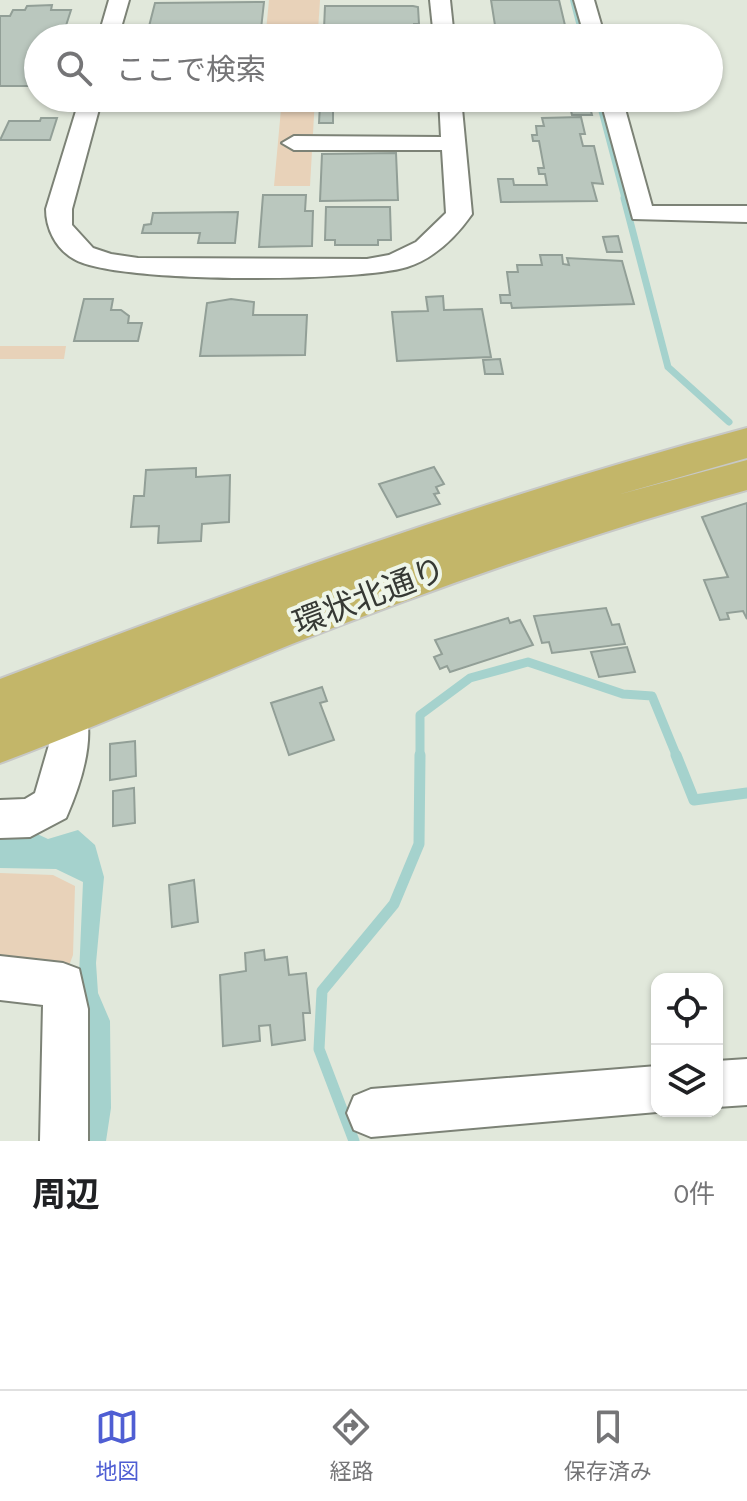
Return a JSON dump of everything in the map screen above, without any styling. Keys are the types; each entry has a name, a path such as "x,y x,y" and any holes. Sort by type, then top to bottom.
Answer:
{"highway":[{"name":"環状北通り","path":"0,701 229,610 420,542 642,470 747,443"},
{"name":"環状北通り","path":"0,741 476,556 747,475"}],"street":[{"path":"112,24 119,0"},
{"path":"440,0 443,24"},
{"path":"584,0 591,24"},
{"path":"87,112 59,209 59,225 68,240 84,254 138,266 350,269 380,267 424,251 459,214 451,112"},
{"path":"615,112 642,214 747,214"},
{"path":"294,143 440,144"},
{"path":"0,819 30,818 52,805 70,738 69,713"},
{"path":"0,978 63,985 66,1009 64,1141"},
{"path":"723,1084 747,1082"},
{"path":"371,1113 651,1090"}],"shaded area":[{"path":"269,0 320,0 318,24 267,24"},
{"path":"281,112 314,112 310,186 274,186"},
{"path":"0,346 66,346 64,359 0,359"},
{"path":"0,873 53,875 75,886 73,955 52,1011 33,991 0,989"}],"water":[{"path":"78,830 95,845 104,877 96,963 98,993 110,1021 111,1108 106,1141 82,1141 78,999 83,882 56,869 0,868 0,833 33,832 48,839"}],"building":[{"path":"491,0 559,0 565,24 495,24"},
{"path":"264,2 262,24 150,24 155,3"},
{"path":"52,5 51,10 71,10 66,24 24,24 24,86 0,86 0,16 10,16 13,10 25,10 27,6"},
{"path":"325,6 418,7 419,24 324,24"},
{"path":"320,112 333,112 333,123 319,123"},
{"path":"571,112 591,112 592,115 572,115"},
{"path":"581,117 585,134 580,134 583,146 594,146 603,184 592,183 597,201 501,202 498,179 513,179 514,185 547,185 545,174 539,174 538,168 544,168 539,141 533,141 532,135 537,135 536,126 544,126 542,118"},
{"path":"41,118 57,118 50,140 0,140 9,121 40,121"},
{"path":"396,153 398,200 320,201 322,154"},
{"path":"263,195 306,195 305,211 313,211 312,246 259,247"},
{"path":"326,207 390,207 391,240 378,240 378,245 335,245 335,240 325,240"},
{"path":"238,212 235,243 198,243 200,233 142,233 144,225 151,224 153,213"},
{"path":"618,236 622,252 607,252 603,237"},
{"path":"540,255 562,255 563,264 569,265 567,258 622,261 634,304 512,308 511,303 501,303 500,295 510,295 507,272 518,272 517,265 542,265"},
{"path":"443,296 444,310 482,309 491,357 397,361 392,312 428,311 426,297"},
{"path":"84,299 113,299 111,310 121,310 129,316 128,323 142,323 138,341 74,341"},
{"path":"231,299 254,302 253,315 307,315 305,355 200,356 207,303"},
{"path":"500,359 503,374 485,374 483,360"},
{"path":"434,467 444,484 436,487 439,493 434,494 440,504 397,517 379,484"},
{"path":"196,468 196,477 230,475 229,522 202,524 201,541 158,543 159,526 131,527 134,496 144,496 146,470"},
{"path":"747,503 747,619 743,611 727,613 729,619 720,620 704,580 728,577 702,517"},
{"path":"606,608 612,625 619,624 625,644 552,653 549,642 542,643 534,616"},
{"path":"508,618 510,623 520,620 533,645 450,672 447,666 440,669 434,657 442,654 435,640"},
{"path":"627,647 635,672 599,677 591,652"},
{"path":"322,687 327,701 320,703 334,740 289,755 271,703"},
{"path":"135,741 136,776 110,780 110,744"},
{"path":"134,788 135,823 113,826 113,791"},
{"path":"194,880 198,922 172,927 169,885"},
{"path":"264,950 265,960 287,957 289,975 306,973 310,1013 303,1013 305,1040 272,1045 270,1025 259,1026 260,1041 223,1046 220,975 246,971 245,953"}],"waterway":[{"path":"573,0 579,24"},
{"path":"602,112 625,200"},
{"path":"624,198 668,367 729,422"},
{"path":"420,755 420,715 470,678 528,662 623,694 652,696 677,757"},
{"path":"354,1141 319,1049 322,991 394,904 419,844 420,755"},
{"path":"676,755 694,800 747,793"}]}
